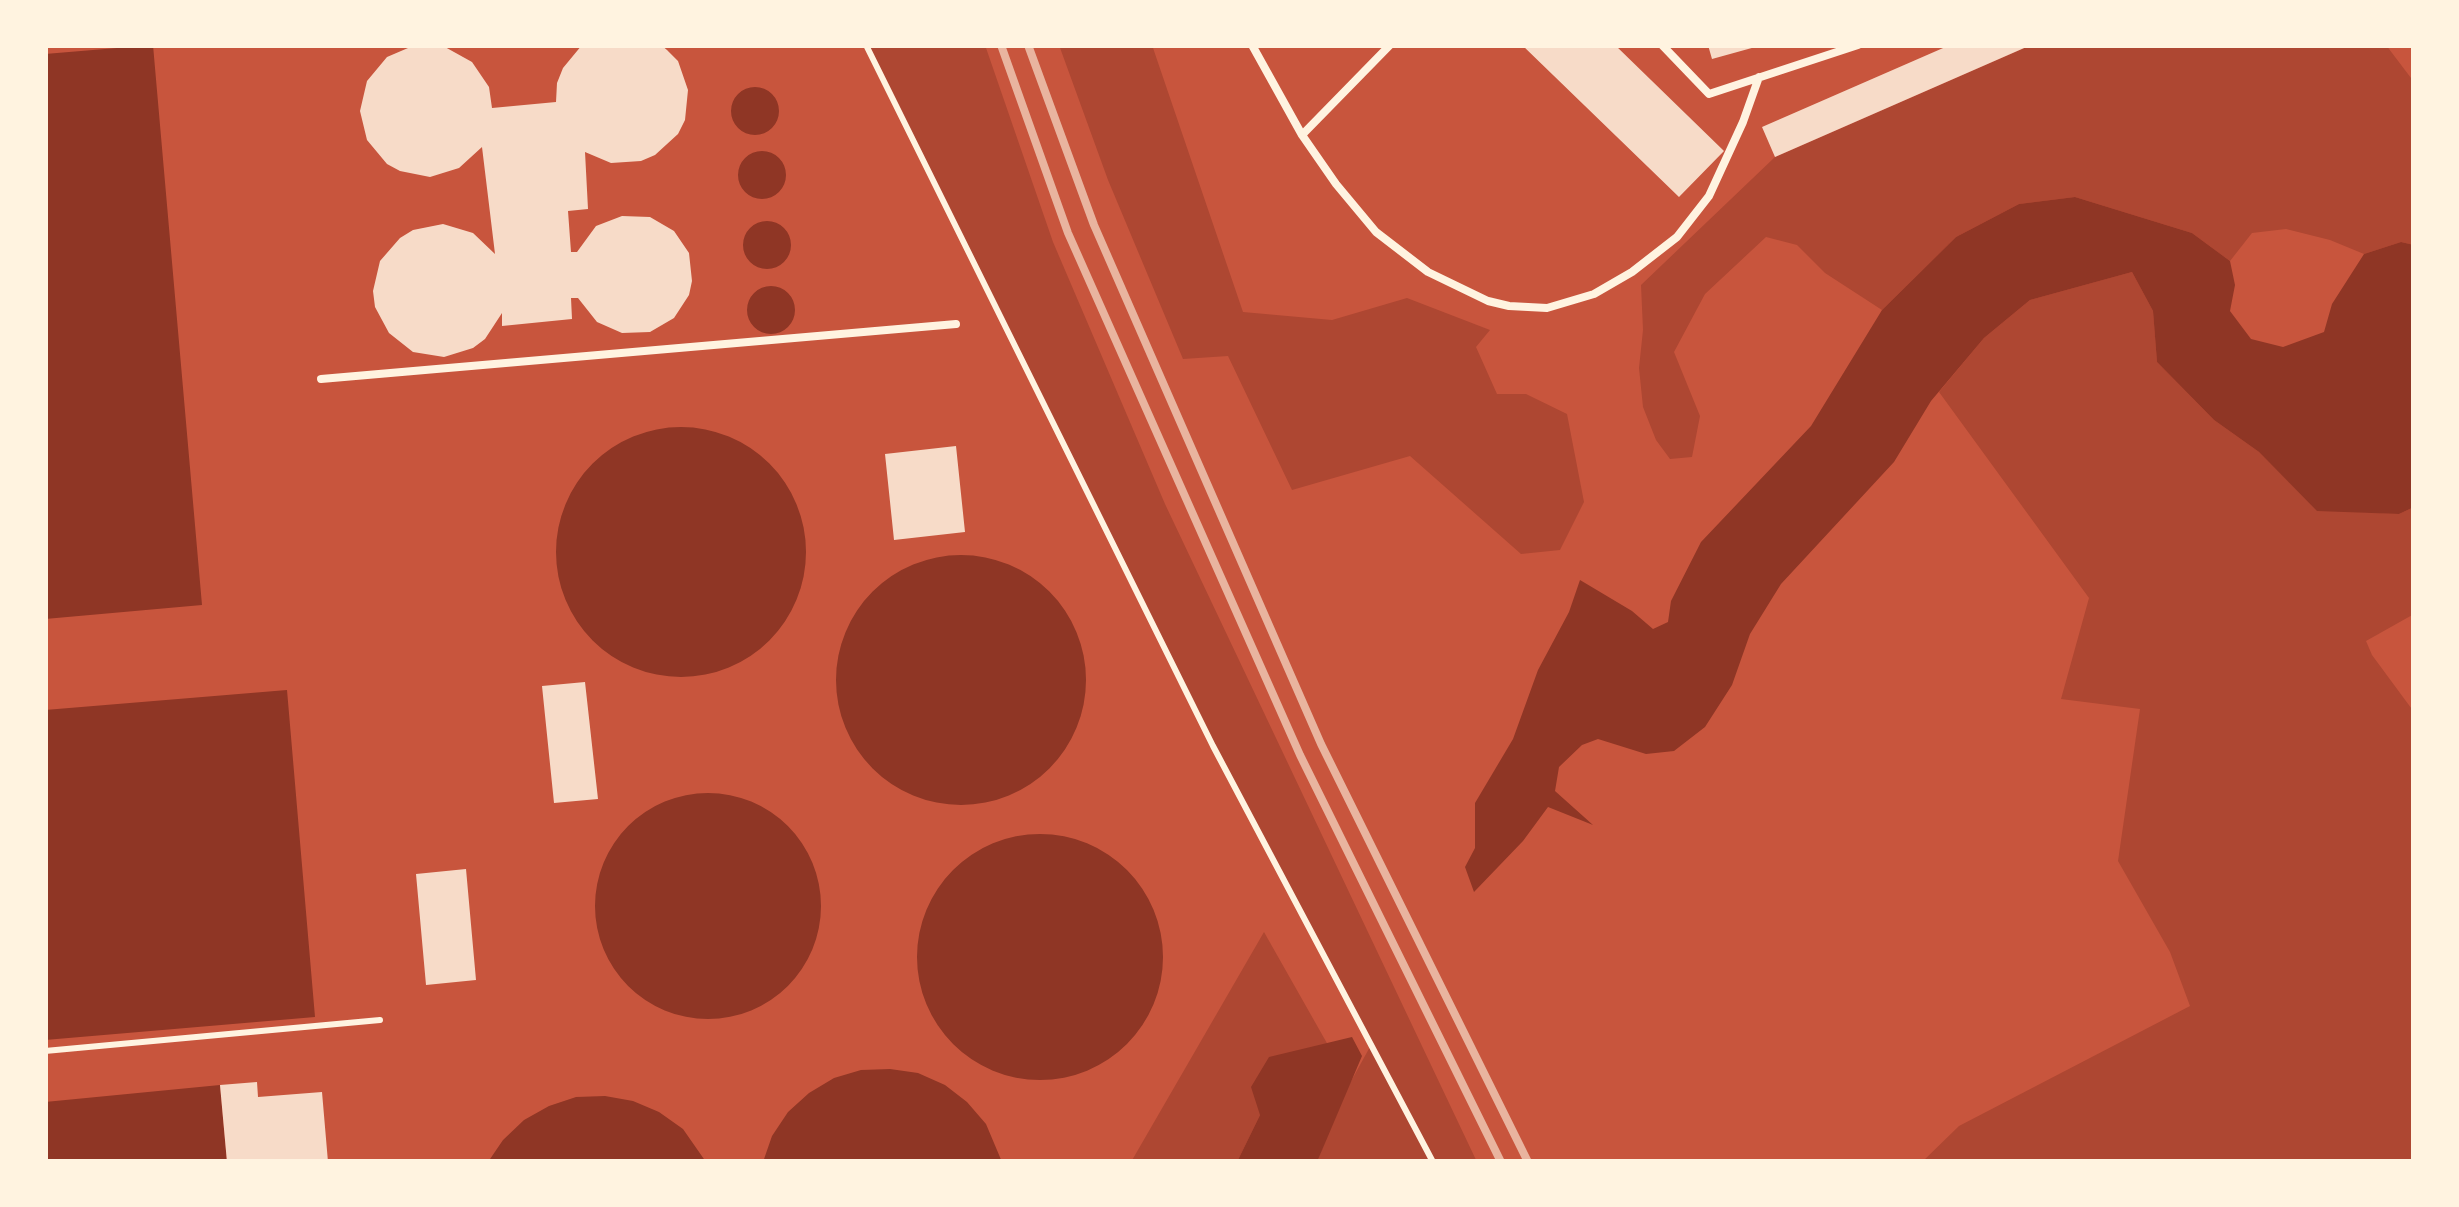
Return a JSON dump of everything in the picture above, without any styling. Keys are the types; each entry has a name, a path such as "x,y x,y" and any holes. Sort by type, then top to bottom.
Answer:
{"lane":[{"path":"1252,45 1302,135 1376,232 1428,272 1488,301 1509,306 1547,308 1594,294 1632,272 1676,237 1709,196 1759,77"},
{"path":"1302,135 1390,45"},
{"path":"1662,45 1709,94 1858,45"},
{"path":"321,379 956,324"}],"path":[{"path":"866,45 1212,746 1433,1162"},
{"path":"45,1051 380,1020"}],"shaded area":[{"path":"153,45 202,605 45,619 45,54"},
{"path":"866,45 985,45 1053,242 1165,504 1477,1162 1317,1162 1344,1094 1371,1045 1213,746"},
{"path":"1059,45 1152,45 1243,312 1332,320 1407,298 1490,330 1476,347 1497,394 1526,394 1567,414 1584,502 1560,550 1521,554 1410,456 1292,490 1228,356 1183,359 1108,180"},
{"path":"2031,45 2386,45 2414,82 2414,245 2401,242 2364,254 2286,229 2252,233 2230,261 2192,233 2075,197 2019,204 1956,237 1882,310 1825,273 1797,245 1766,237 1705,294 1674,352 1700,416 1692,457 1670,459 1656,440 1643,407 1639,368 1643,330 1641,285 1775,157"},
{"path":"755,87 772,94 779,111 772,128 755,135 738,128 731,111 738,94"},
{"path":"762,151 779,158 786,175 779,192 762,199 745,192 738,175 745,158"},
{"path":"2075,197 2192,233 2230,261 2235,285 2230,311 2251,339 2283,347 2324,332 2332,304 2364,254 2401,242 2414,245 2414,507 2399,514 2317,511 2259,452 2214,420 2157,362 2153,311 2132,272 2030,300 1984,338 1931,401 1894,462 1781,584 1750,634 1732,685 1705,727 1674,751 1646,754 1598,739 1582,745 1559,767 1555,791 1593,825 1548,807 1523,841 1474,892 1465,867 1475,848 1475,803 1513,739 1538,670 1569,612 1580,580 1632,611 1653,629 1668,622 1671,601 1701,542 1811,426 1882,310 1956,237 2019,204"},
{"path":"767,221 784,228 791,245 784,262 767,269 750,262 743,245 750,228"},
{"path":"2132,272 2153,311 2157,362 2214,420 2259,452 2317,510 2399,514 2414,507 2414,614 2366,641 2414,712 2414,1162 1922,1162 1959,1126 2190,1006 2170,952 2118,861 2140,709 2061,699 2089,598 1939,392 1984,338 2030,300"},
{"path":"771,286 788,293 795,310 788,327 771,334 754,327 747,310 754,293"},
{"path":"681,427 729,437 769,464 796,504 806,552 796,600 769,640 729,667 681,677 633,667 593,640 566,600 556,552 566,504 593,464 633,437"},
{"path":"961,555 1009,565 1049,592 1076,632 1086,680 1076,728 1049,768 1009,795 961,805 913,795 873,768 846,728 836,680 846,632 873,592 913,565"},
{"path":"287,690 315,1017 45,1040 45,710"},
{"path":"708,793 751,802 788,826 812,863 821,906 812,949 788,986 751,1010 708,1019 665,1010 628,986 604,949 595,906 604,863 628,826 665,802"},
{"path":"1040,834 1087,843 1127,870 1154,910 1163,957 1154,1004 1127,1044 1087,1071 1040,1080 993,1071 953,1044 926,1004 917,957 926,910 953,870 993,843"},
{"path":"1264,932 1328,1045 1269,1058 1260,1115 1237,1162 1131,1162"},
{"path":"1352,1037 1362,1056 1317,1162 1237,1162 1260,1115 1251,1087 1269,1057"},
{"path":"861,1070 918,1073 945,1085 967,1102 986,1124 1002,1162 763,1162 772,1136 788,1112 809,1093 834,1078"},
{"path":"220,1085 227,1162 45,1162 45,1102"},
{"path":"605,1096 633,1101 659,1112 683,1129 706,1162 488,1162 524,1120 576,1097"}],"building":[{"path":"415,45 445,47 472,62 489,87 492,108 556,102 563,68 582,45 661,45 678,61 688,90 685,120 678,134 655,155 641,161 611,163 585,152 588,209 568,211 571,252 577,252 596,226 622,216 650,217 674,231 689,253 692,281 689,295 674,318 650,332 622,333 597,322 578,298 571,298 572,319 502,326 502,313 485,339 473,348 444,357 413,352 389,333 375,307 373,291 380,261 400,238 413,230 443,224 473,233 495,254 482,147 459,168 430,177 387,164 367,140 360,111 367,81 387,57"},
{"path":"1522,45 1615,45 1724,151 1679,197"},
{"path":"1708,45 1759,45 1759,46 1712,59"},
{"path":"1950,45 2031,45 1775,157 1762,127"},
{"path":"956,446 965,532 894,540 885,454"},
{"path":"585,682 598,799 554,803 542,686"},
{"path":"466,869 476,980 426,985 416,874"},
{"path":"257,1082 258,1097 322,1092 328,1162 227,1162 220,1085"}],"railway":[{"path":"1001,45 1068,233 1300,755 1501,1162"},
{"path":"1028,45 1094,225 1321,744 1528,1162"}]}
